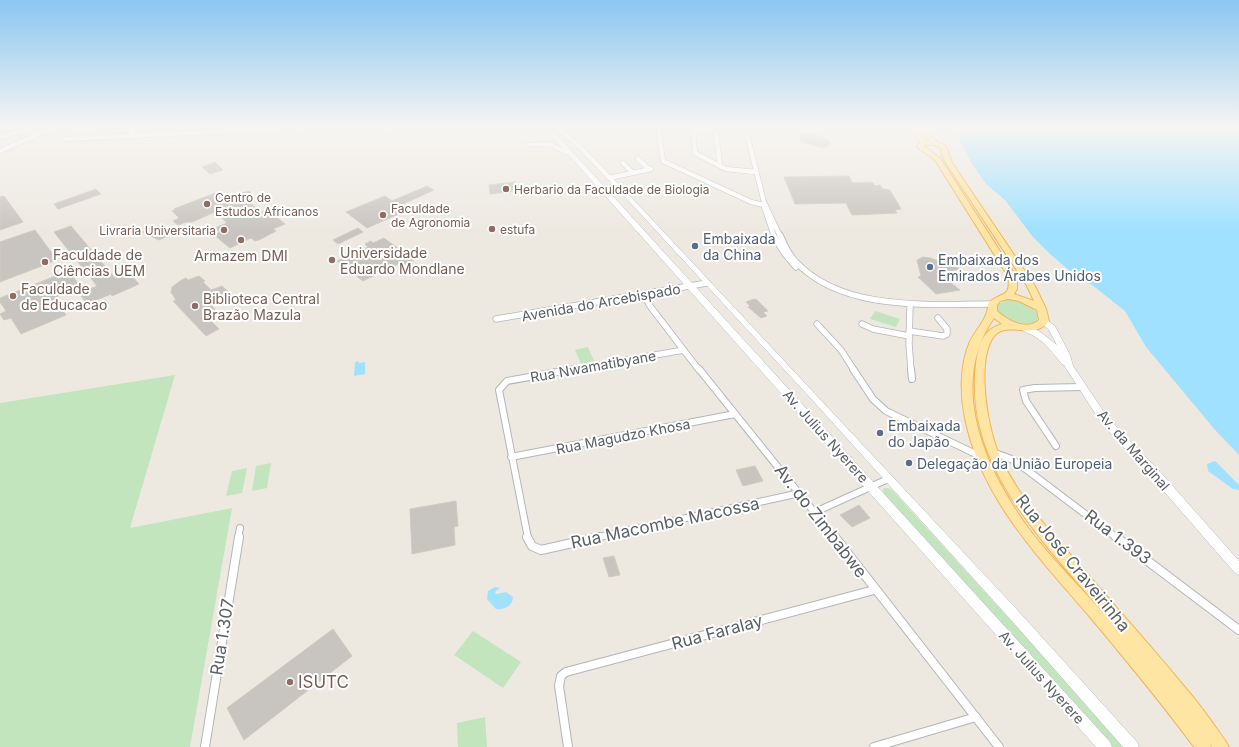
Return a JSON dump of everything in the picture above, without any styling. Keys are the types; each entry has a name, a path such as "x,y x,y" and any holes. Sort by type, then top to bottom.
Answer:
{"main road":[{"name":"Av. Julius Nyerere","path":"579,162 1105,747"},
{"name":"Av. Julius Nyerere","path":"594,162 1016,617 1132,747"},
{"path":"940,162 1014,279 1012,280 1014,286 1011,293 1006,297"},
{"name":"Av. da Marginal","path":"948,162 1031,286 1037,298 1044,321 1052,328 1066,356 1069,366 1105,421 1158,477 1239,569"},
{"path":"1040,308 1020,298 1006,297 996,299 992,309 1001,320 1036,333 1051,344 1069,366"},
{"name":"Rua José Craveirinha","path":"992,309 972,348 968,369 967,392 970,419 987,454 998,490 1019,524 1047,560 1101,620 1171,704 1203,747"},
{"path":"1020,327 1037,327 1044,321"},
{"name":"Rua José Craveirinha","path":"1020,327 999,328 994,331 983,348 980,390 986,433 987,454 1034,521 1184,697 1221,747"}],"street":[{"path":"609,178 650,169 641,162"},
{"path":"665,162 751,202 764,204"},
{"path":"711,162 720,167 755,172"},
{"path":"719,162 720,167"},
{"path":"753,162 769,224 779,246 790,261 807,276 828,288 851,297 880,304 992,309"},
{"path":"624,163 634,173"},
{"path":"764,204 795,261 810,274 831,286 867,299 911,304 992,309"},
{"name":"Avenida do Arcebispado","path":"496,319 644,295 707,283"},
{"name":"Av. do Zimbabwe","path":"644,295 650,306 684,350 800,493 874,590 999,747"},
{"path":"910,306 909,333 912,379"},
{"path":"862,324 873,329 943,336 947,334 948,330 938,318"},
{"name":"Rua 1.393","path":"817,324 844,354 872,398 886,411 987,454 1009,458 1019,464 1239,630"},
{"name":"Rua Nwamatibyane","path":"511,457 499,390 507,381 684,350"},
{"path":"1056,446 1026,401 1023,390 1034,388 1082,386"},
{"name":"Rua Magudzo Khosa","path":"511,457 735,414"},
{"name":"Rua Macombe Macossa","path":"511,457 528,540 531,545 541,550 800,493"},
{"path":"814,512 888,478"},
{"name":"Rua 1.307","path":"205,747 240,528"},
{"name":"Rua Faralay","path":"568,747 559,686 561,676 566,672 874,590"},
{"path":"874,747 976,717"}],"green space":[{"path":"1006,300 1028,305 1038,314 1037,321 1027,325 1016,324 997,312 998,304"},
{"path":"875,311 900,319 896,327 870,319"},
{"path":"588,347 594,361 581,364 575,350"},
{"path":"175,375 130,528 232,508 190,747 0,747 0,403"},
{"path":"271,463 267,488 252,491 256,466"},
{"path":"247,468 242,493 226,496 232,471"},
{"path":"884,488 892,490 1126,747 1112,747 882,493"},
{"path":"473,631 521,662 503,688 454,655"},
{"path":"485,717 487,747 458,747 457,723"}],"water":[{"path":"971,162 1239,162 1239,455 1216,431 1146,347 1125,311 1092,285 1077,277 1050,254 1033,237 1005,200 986,184"},
{"path":"358,361 359,363 365,362 365,374 354,376 355,362"},
{"path":"1215,461 1239,485 1239,490 1233,489 1208,471 1207,464"},
{"path":"495,587 500,588 495,592 496,594 506,592 513,597 513,600 508,607 496,609 487,599 488,591"}],"building":[{"path":"215,162 223,170 210,174 202,167"},
{"path":"849,176 852,183 872,182 875,186 880,185 883,189 890,190 901,209 895,210 897,213 852,215 846,203 795,204 784,177"},
{"name":"Herbario da Faculdade de Biologia","path":"515,182 516,191 490,194 489,185"},
{"path":"427,186 434,190 403,204 410,209 367,228 346,212 385,196 392,201"},
{"path":"96,189 101,194 58,209 54,204"},
{"path":"249,191 254,196 246,199 261,212 272,208 279,213 274,215 285,224 273,229 276,231 261,239 255,241 251,238 230,248 214,235 220,232 215,228 227,223 215,212 192,222 186,222 178,225 173,221 179,218 172,211 175,210 174,209 215,193 228,204 244,198 240,194"},
{"path":"4,196 23,222 0,230 0,197"},
{"path":"71,226 115,278 127,273 130,274 139,284 112,296 111,294 87,304 76,289 54,298 66,315 21,334 11,318 4,320 0,314 6,311 0,302 0,298 68,271 85,291 97,286 54,232"},
{"path":"153,226 170,235 159,240 142,232"},
{"name":"Faculdade de Agronomia","path":"358,228 363,232 338,244 333,240"},
{"path":"35,230 57,260 0,282 0,242"},
{"path":"384,238 414,260 403,266 400,263 363,281 337,261 368,247 365,244 371,241 373,243"},
{"path":"923,257 961,269 938,273 960,290 936,294 918,277 921,276 917,260"},
{"name":"Biblioteca Central Brazão Mazula","path":"199,276 205,281 203,282 211,290 222,286 231,294 210,304 215,309 212,311 219,318 212,322 219,329 206,336 173,301 176,300 171,292 172,287 180,281 186,278 188,280"},
{"path":"754,299 768,311 763,312 767,316 761,318 748,307 750,306 746,302"},
{"path":"755,466 763,481 743,486 736,470"},
{"path":"456,501 458,526 454,527 455,545 412,554 410,509"},
{"path":"859,505 870,518 852,527 840,515"},
{"path":"614,556 620,575 609,577 603,558"},
{"name":"ISUTC","path":"333,629 352,656 244,740 227,708"}],"place":[{"name":"Herbario da Faculdade de Biologia","path":"506,189"},
{"name":"Centro de Estudos Africanos","path":"207,204"},
{"name":"Faculdade de Agronomia","path":"383,215"},
{"name":"estufa","path":"492,229"},
{"name":"Livraria Universitaria","path":"224,230"},
{"name":"Armazem DMI","path":"241,240"},
{"name":"Embaixada da China","path":"695,246"},
{"name":"Universidade Eduardo Mondlane","path":"332,260"},
{"name":"Faculdade de Ciências UEM","path":"45,262"},
{"name":"Embaixada dos Emirados Árabes Unidos","path":"930,267"},
{"name":"Faculdade de Educacao","path":"13,296"},
{"name":"Biblioteca Central Brazão Mazula","path":"195,306"},
{"name":"Embaixada do Japão","path":"880,433"},
{"name":"Delegação da União Europeia","path":"909,463"},
{"name":"ISUTC","path":"290,682"}]}
